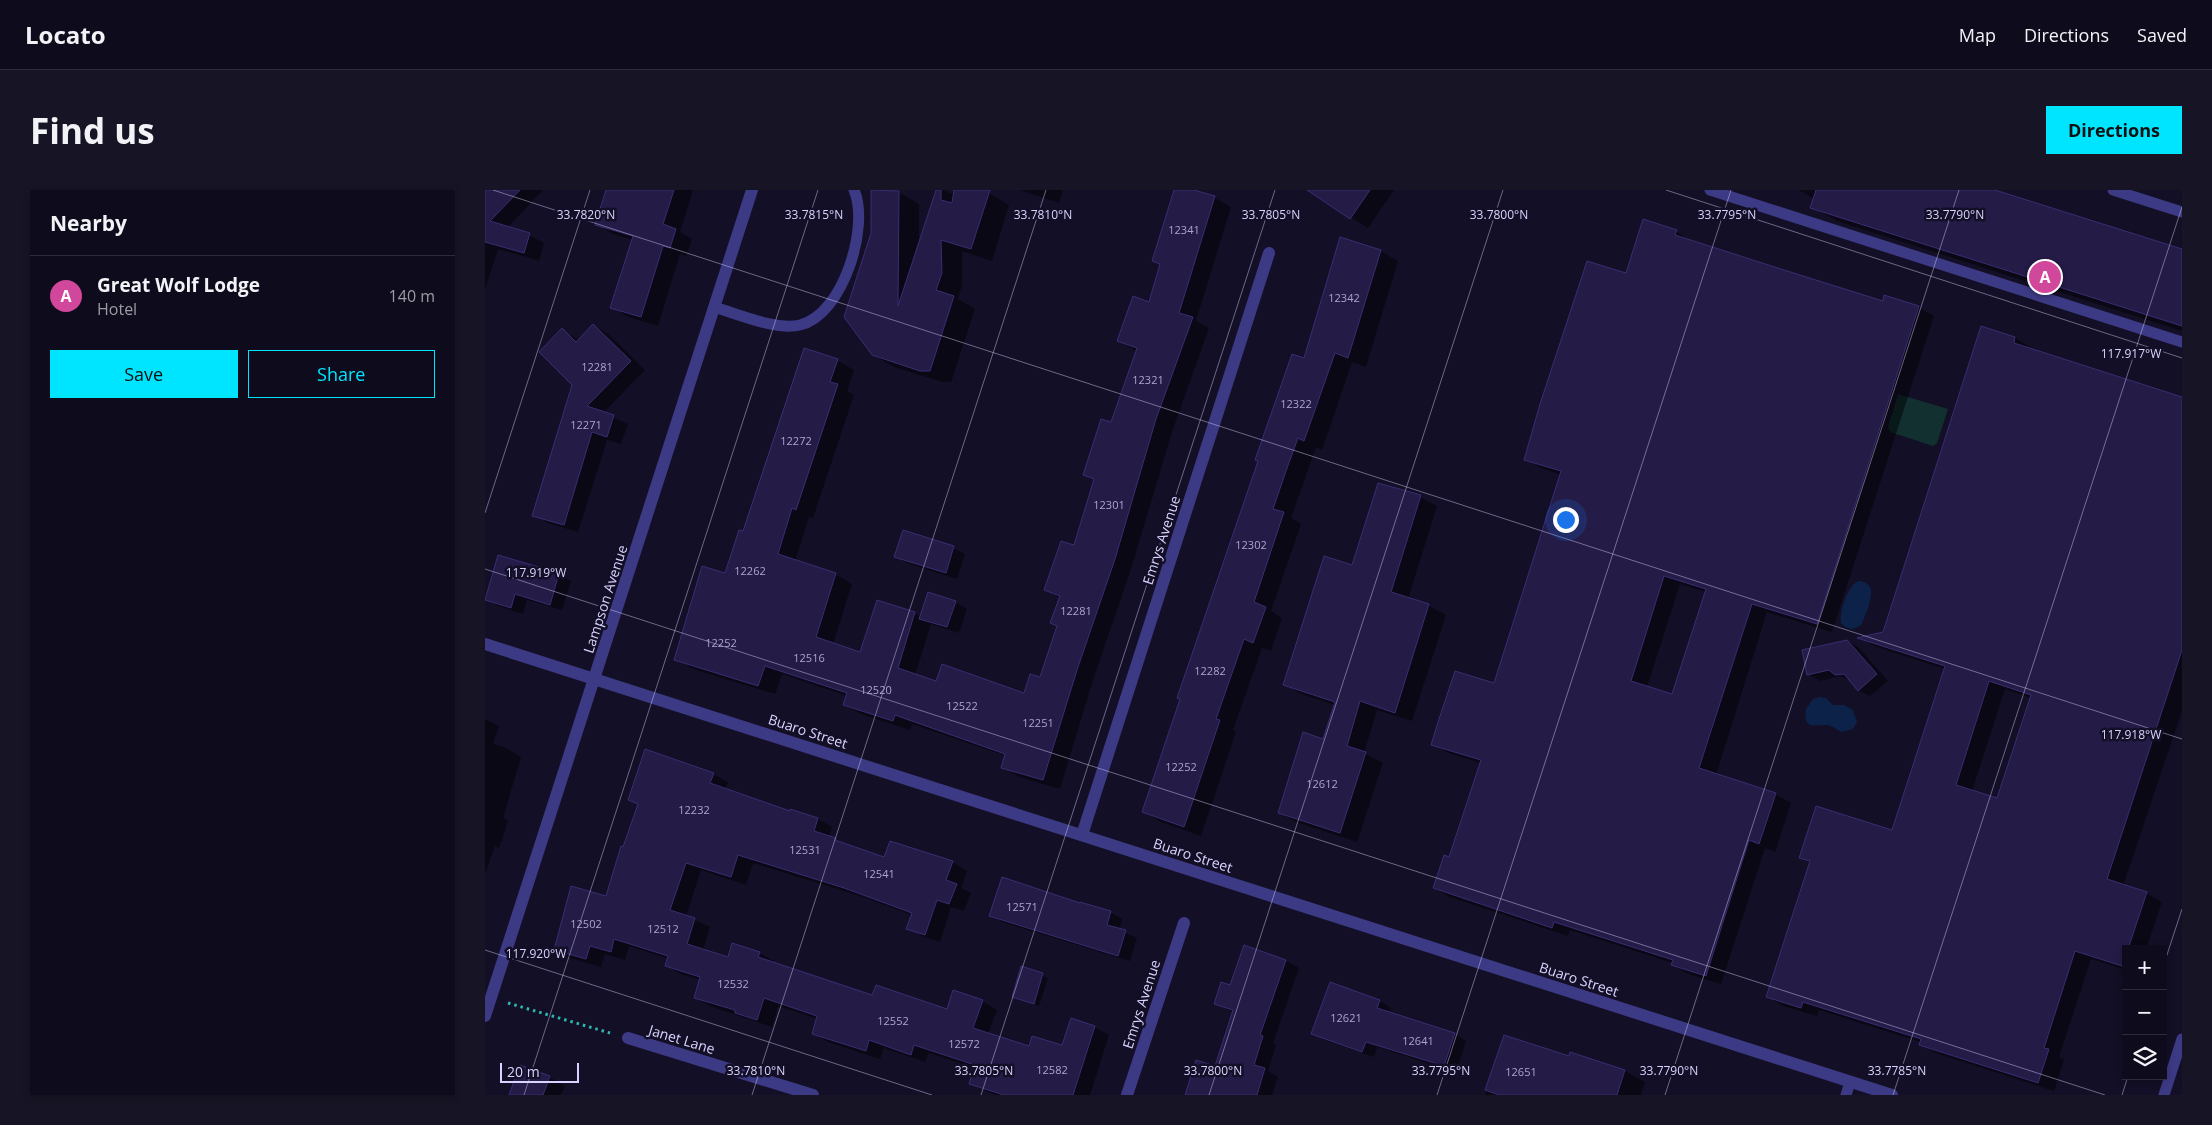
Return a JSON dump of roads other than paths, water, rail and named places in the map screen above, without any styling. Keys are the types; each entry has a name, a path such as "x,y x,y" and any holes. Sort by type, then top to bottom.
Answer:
{"street":[{"name":"Lampson Avenue","path":"485,1016 752,190"},
{"name":"Emrys Avenue","path":"1082,835 1269,253"},
{"name":"Buaro Street","path":"485,644 1892,1095"},
{"name":"Emrys Avenue","path":"1127,1095 1184,923"},
{"name":"Janet Lane","path":"628,1038 813,1095"}],"lane":[{"path":"715,307 786,327 802,325 815,318 831,303 843,282 857,239 859,201 854,190"},
{"path":"1710,190 1742,195 2182,342"},
{"path":"2113,190 2182,212"},
{"path":"2163,1095 2182,1039"},
{"path":"1846,1095 1850,1082"}],"water":[{"path":"1859,581 1870,586 1871,598 1862,624 1857,628 1849,628 1841,623 1841,612 1851,587"},
{"path":"1826,698 1833,705 1844,705 1853,710 1857,722 1853,729 1842,732 1827,725 1811,725 1808,723 1806,720 1806,709 1813,699"}],"place":[{"name":"Great Wolf Lodge","path":"2045,277"}]}
